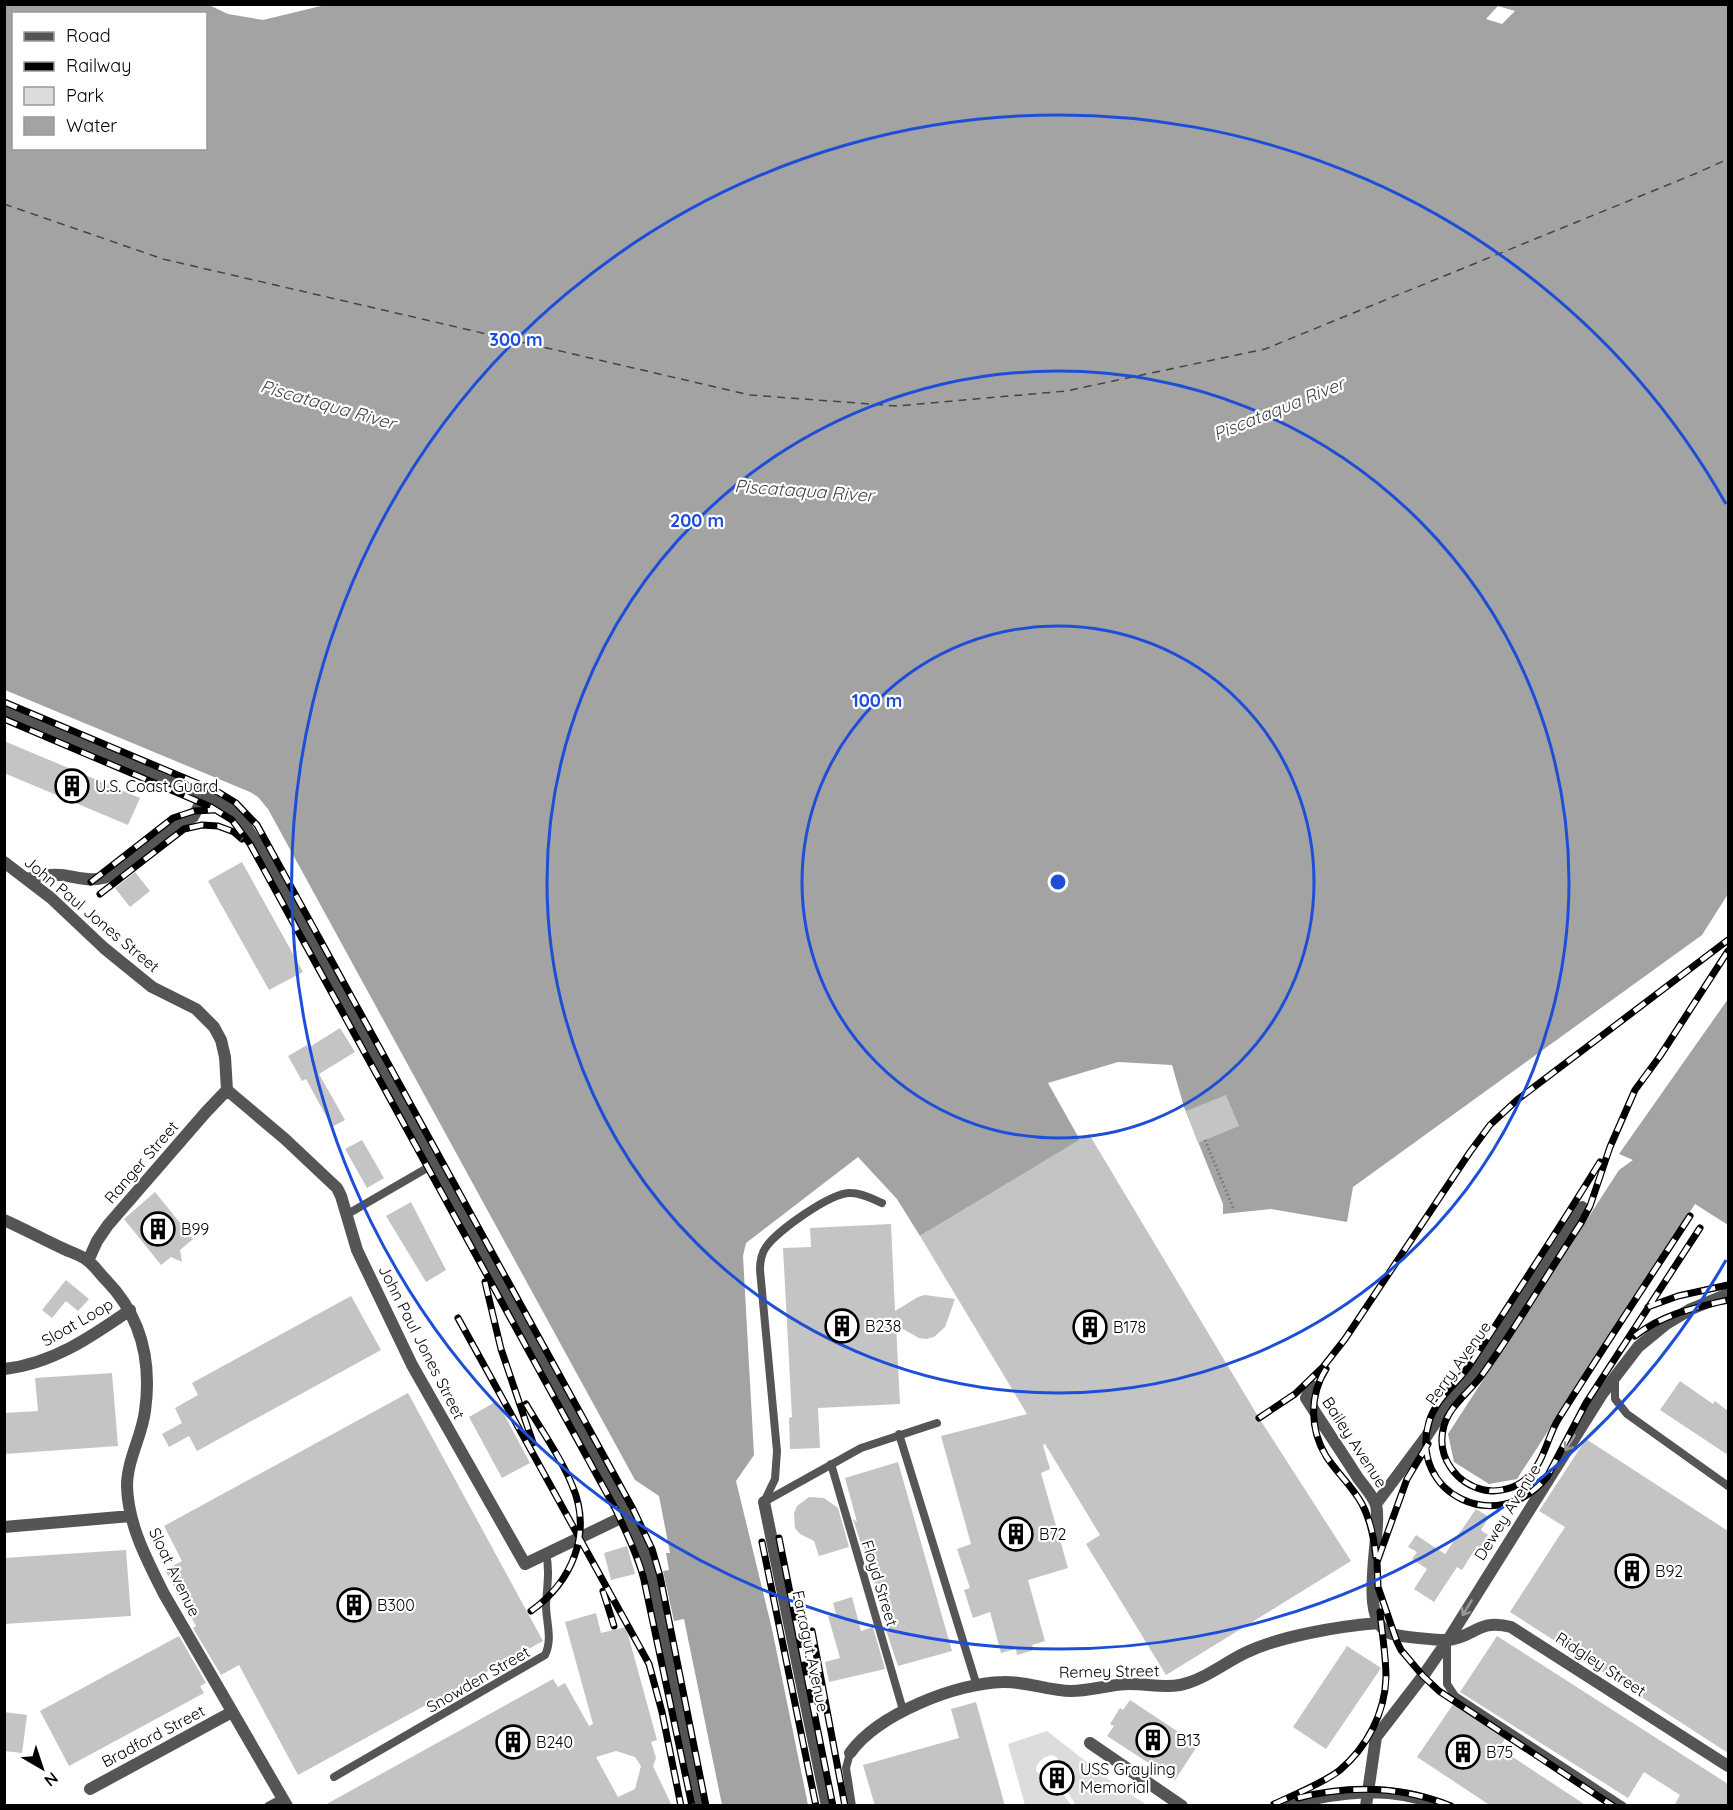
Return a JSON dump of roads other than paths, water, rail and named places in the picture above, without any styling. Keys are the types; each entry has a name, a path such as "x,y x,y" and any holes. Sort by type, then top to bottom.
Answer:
{"street":[{"path":"4,711 219,802 239,816 266,856 642,1546 651,1571 698,1806"},
{"path":"27,879 47,875 99,880 109,876 175,826 193,817 205,795"},
{"name":"John Paul Jones Street","path":"4,862 51,898 104,948 152,987 196,1009 214,1027 221,1040 225,1057 227,1090 330,1180 341,1196 357,1250 369,1278 412,1365 525,1564 627,1515"},
{"name":"Ranger Street","path":"88,1261 97,1241 108,1225 227,1090"},
{"name":"Perry Avenue","path":"1376,1504 1443,1411 1476,1371 1582,1207"},
{"name":"Sloat Avenue","path":"4,1220 88,1261 114,1288 130,1310 142,1338 147,1362 147,1386 142,1428 128,1472 127,1487 131,1516 146,1560 164,1594 285,1802"},
{"name":"Dewey Avenue","path":"1366,1806 1376,1737 1448,1640 1602,1394 1638,1347 1659,1329 1691,1309 1728,1294"},
{"name":"Sloat Loop","path":"4,1369 23,1367 50,1358 90,1337 130,1310"},
{"name":"Bailey Avenue","path":"1312,1386 1306,1398 1376,1504 1372,1584 1379,1623"},
{"name":"Farragut Avenue","path":"764,1502 827,1806"},
{"path":"4,1527 131,1516"},
{"path":"1379,1623 1394,1634 1448,1640"},
{"name":"Remey Street","path":"850,1753 876,1727 903,1710 977,1686 1018,1682 1070,1692 1128,1684 1173,1686 1196,1679 1273,1642 1310,1633 1379,1623"},
{"name":"Ridgley Street","path":"1448,1640 1486,1624 1498,1623 1511,1627 1728,1766"},
{"name":"Bradford Street","path":"90,1789 232,1712"},
{"path":"1090,1743 1182,1806"},
{"path":"1283,1806 1316,1797 1368,1791 1392,1792 1441,1806"}],"lane":[{"path":"346,1215 434,1164"},
{"path":"764,1502 775,1479 777,1451 760,1270 762,1256 770,1242 780,1233 835,1197 851,1193 873,1198 882,1203"},
{"path":"1617,1375 1614,1385 1615,1399 1627,1414 1728,1486"},
{"path":"764,1502 861,1448 937,1423"},
{"path":"899,1434 977,1686"},
{"name":"Floyd Street","path":"831,1464 903,1710"},
{"name":"Snowden Street","path":"334,1777 544,1655 549,1644 546,1605 549,1565 546,1553"},
{"path":"1448,1640 1447,1684 1455,1696 1623,1806"},
{"path":"850,1753 846,1768 852,1806"},
{"path":"268,1806 285,1802"}],"water":[{"name":"Piscataqua River","path":"329,4 1728,5 1728,894 1702,935 1353,1187 1347,1222 1271,1209 1223,1214 1223,1204 1184,1107 1172,1065 1118,1062 1048,1083 1080,1140 920,1236 897,1199 858,1157 746,1243 743,1256 754,1455 736,1481 772,1629 808,1805 722,1805 684,1619 674,1621 663,1571 669,1570 666,1553 670,1553 659,1496 635,1480 268,809 258,797 250,792 5,690 4,5 209,5 228,14 263,20"},
{"path":"1728,999 1728,1225 1695,1204 1517,1479 1489,1484 1454,1462 1448,1434 1619,1170 1633,1160 1619,1154"}],"railway":[{"path":"4,702 218,792 236,803 257,825 633,1509 652,1549 660,1576 706,1806"},
{"path":"4,719 211,807 232,820 250,844 616,1510 644,1580 692,1806"},
{"path":"91,882 173,818 194,811 214,810"},
{"path":"100,894 184,829 202,825 218,826 234,832 242,839"},
{"path":"1259,1418 1295,1394 1323,1367 1345,1339 1490,1125 1517,1100 1728,940"},
{"path":"1690,1216 1559,1418 1533,1472 1518,1485 1496,1491 1474,1487 1458,1476 1446,1460 1443,1450 1443,1430 1449,1414 1482,1375 1581,1223 1590,1206 1610,1147 1635,1090 1660,1056 1728,951"},
{"path":"1600,1162 1471,1363 1432,1413 1426,1447 1432,1469 1444,1487 1461,1499 1482,1505 1505,1504 1527,1495 1547,1477 1586,1403 1700,1228"},
{"path":"485,1282 501,1349 533,1443"},
{"path":"1648,1307 1678,1296 1728,1285"},
{"path":"1635,1336 1668,1317 1728,1300"},
{"path":"458,1318 649,1664 662,1712 681,1806"},
{"path":"1326,1369 1320,1379 1314,1401 1314,1424 1326,1456 1354,1491 1365,1510 1372,1530 1376,1557"},
{"path":"526,1404 557,1454 572,1485 578,1503 580,1521 575,1555 568,1571 558,1586 531,1611"},
{"path":"1428,1444 1407,1479 1377,1562 1378,1587 1401,1650 1439,1691 1613,1806"},
{"path":"779,1538 833,1806"},
{"path":"762,1542 816,1806"},
{"path":"603,1591 614,1626"},
{"path":"1274,1804 1334,1775 1350,1761 1373,1728 1382,1703 1386,1677 1380,1612"},
{"path":"812,1631 845,1806"},
{"path":"1298,1798 1336,1791 1375,1790 1413,1794 1451,1806"}],"place":[{"name":"U.S. Coast Guard","path":"72,786"},
{"name":"B99","path":"158,1229"},
{"name":"B238","path":"842,1326"},
{"name":"B178","path":"1090,1327"},
{"name":"B72","path":"1016,1534"},
{"name":"B92","path":"1632,1571"},
{"name":"B300","path":"354,1605"},
{"name":"B13","path":"1153,1740"},
{"name":"B240","path":"513,1742"},
{"name":"B75","path":"1463,1752"},
{"name":"USS Grayling Memorial","path":"1057,1778"}]}
